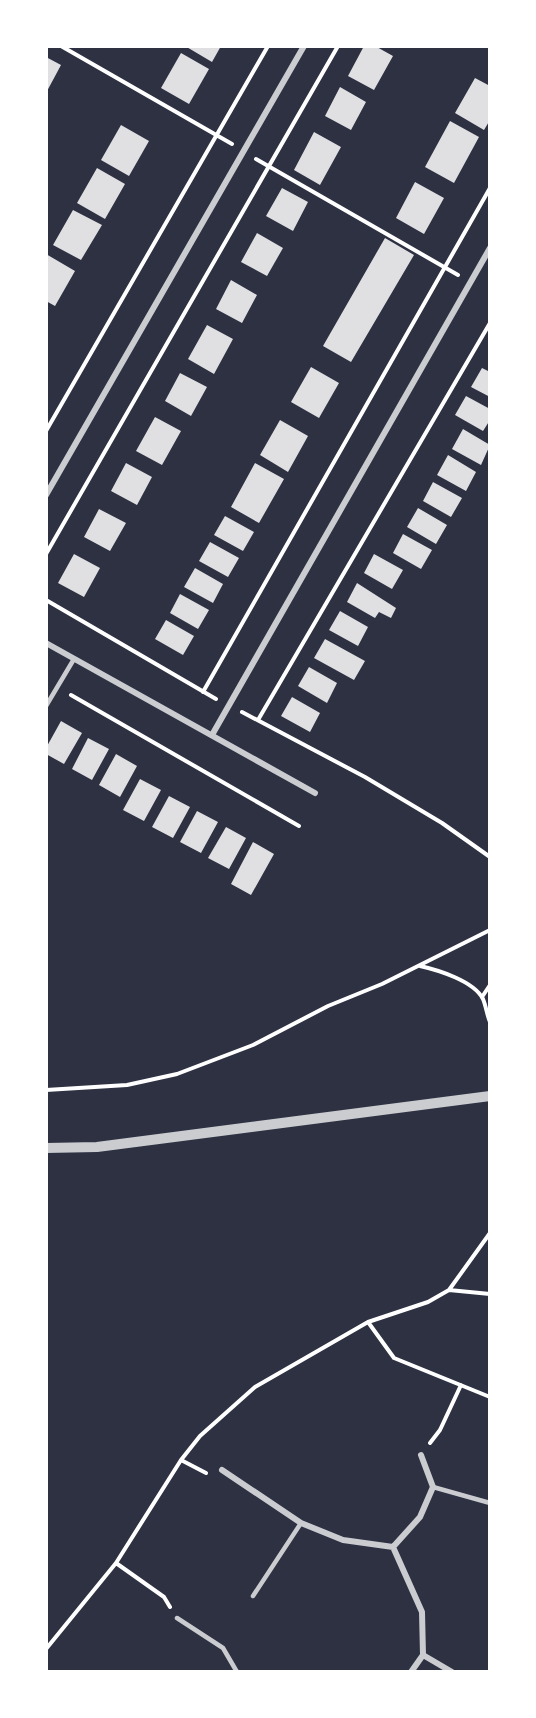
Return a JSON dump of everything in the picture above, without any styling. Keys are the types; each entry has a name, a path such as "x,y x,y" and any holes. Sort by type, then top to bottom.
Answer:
{"street":[{"path":"46,495 304,46"},
{"path":"212,735 489,248"},
{"path":"46,643 315,793"},
{"path":"46,1148 97,1146 489,1096"},
{"path":"393,1547 420,1517 433,1487 421,1455"},
{"path":"222,1470 301,1523 343,1540 393,1547"},
{"path":"393,1547 422,1612 423,1655 411,1671"},
{"path":"423,1655 452,1671"}],"lane":[{"path":"46,706 74,659"},
{"path":"433,1487 489,1503"},
{"path":"253,1596 301,1523"},
{"path":"177,1618 223,1648 237,1671"}],"path":[{"path":"61,46 471,282"},
{"path":"46,431 268,46"},
{"path":"46,554 338,46"},
{"path":"203,692 489,188"},
{"path":"258,720 489,323"},
{"path":"46,600 203,692 393,793 489,857"},
{"path":"58,688 299,825"},
{"path":"46,1090 127,1085 177,1074 253,1044 328,1006 419,966 489,930"},
{"path":"419,966 441,971 463,982 483,997 489,1022"},
{"path":"483,997 489,985"},
{"path":"46,1649 116,1563 181,1460 200,1436 255,1387 368,1322 428,1302 449,1290 489,1233"},
{"path":"449,1290 489,1294"},
{"path":"368,1322 394,1358 489,1397"},
{"path":"421,1455 440,1430 461,1385"},
{"path":"181,1460 204,1473 222,1470"},
{"path":"116,1563 164,1597 177,1618"}],"building":[{"path":"185,46 221,46 212,62"},
{"path":"364,46 375,46 393,56 374,90 348,76"},
{"path":"181,53 209,69 189,104 161,88"},
{"path":"46,57 61,65 46,93"},
{"path":"475,78 490,86 490,120 484,130 455,113"},
{"path":"340,87 366,102 351,130 325,116"},
{"path":"450,121 479,137 454,183 425,167"},
{"path":"121,125 149,141 129,176 101,160"},
{"path":"314,132 341,147 320,185 294,170"},
{"path":"97,168 125,184 105,219 77,203"},
{"path":"415,182 444,198 424,234 396,218"},
{"path":"282,188 308,202 293,231 266,216"},
{"path":"73,210 102,225 81,260 53,245"},
{"path":"257,233 283,248 267,276 241,262"},
{"path":"385,238 414,255 351,362 323,346"},
{"path":"46,254 75,271 55,306 46,301"},
{"path":"231,280 257,295 242,323 216,309"},
{"path":"207,325 233,339 214,374 188,359"},
{"path":"311,367 339,383 319,418 291,402"},
{"path":"482,368 490,372 490,397 471,387"},
{"path":"180,373 207,387 191,416 165,401"},
{"path":"466,396 490,409 490,420 483,431 455,415"},
{"path":"155,417 181,431 162,465 136,451"},
{"path":"280,420 308,436 288,472 260,455"},
{"path":"463,429 490,445 481,465 452,449"},
{"path":"448,455 476,472 466,491 437,475"},
{"path":"126,463 152,477 137,505 111,491"},
{"path":"255,463 284,479 259,523 231,507"},
{"path":"433,482 462,498 451,517 423,501"},
{"path":"418,508 447,525 436,544 407,527"},
{"path":"99,509 126,523 110,551 84,537"},
{"path":"225,516 254,532 243,551 214,535"},
{"path":"403,534 432,550 421,569 393,553"},
{"path":"210,542 239,558 228,577 199,561"},
{"path":"74,554 100,568 84,597 58,583"},
{"path":"374,554 403,570 392,589 364,573"},
{"path":"195,568 223,584 213,603 184,587"},
{"path":"357,583 396,608 391,618 379,612 375,618 347,602"},
{"path":"180,594 209,610 198,629 170,613"},
{"path":"340,611 368,627 358,646 329,630"},
{"path":"166,620 194,636 183,655 155,639"},
{"path":"325,639 365,661 354,680 314,658"},
{"path":"309,667 337,683 327,703 298,686"},
{"path":"292,697 320,713 310,732 281,716"},
{"path":"61,721 82,733 64,764 46,754 46,748"},
{"path":"88,738 109,749 92,780 72,769"},
{"path":"116,754 137,766 120,797 99,785"},
{"path":"140,779 161,790 144,821 123,810"},
{"path":"169,796 190,807 173,838 152,827"},
{"path":"197,811 218,822 201,853 180,842"},
{"path":"226,827 246,838 229,869 208,858"},
{"path":"253,842 274,854 251,895 231,884"}]}
